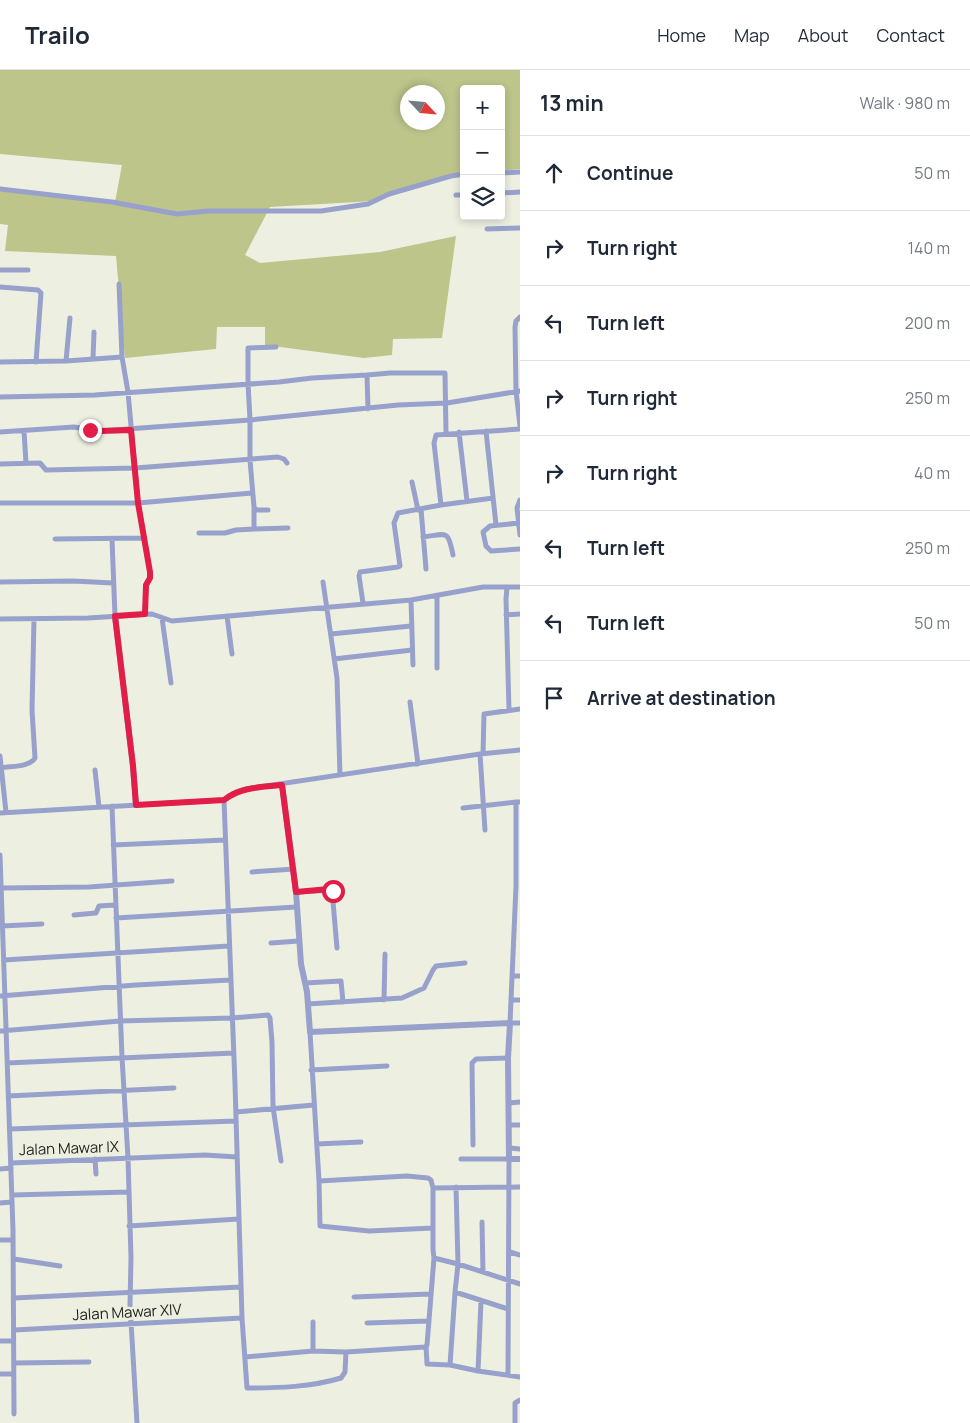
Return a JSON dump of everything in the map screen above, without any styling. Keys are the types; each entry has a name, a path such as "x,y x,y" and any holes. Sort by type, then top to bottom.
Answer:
{"street":[{"path":"505,173 520,172"},
{"path":"0,189 112,202 177,214 208,211 321,211 368,204 390,194 460,175"},
{"path":"505,193 520,192"},
{"path":"487,229 520,228"},
{"path":"0,270 28,270"},
{"path":"119,284 122,357 128,392 138,503 150,572 150,578 146,585 145,614"},
{"path":"0,287 38,290 41,293 36,362"},
{"path":"441,504 434,438 437,435 520,427 518,354 515,327 516,321 520,317"},
{"path":"66,361 70,318"},
{"path":"93,358 94,332"},
{"path":"254,529 250,460 249,347 276,347"},
{"path":"0,362 66,361 122,357"},
{"path":"0,397 128,392 312,378 442,371 446,374 446,433"},
{"path":"367,375 368,409"},
{"path":"0,432 74,427 100,431 131,430 404,405 447,403 518,391"},
{"path":"24,431 26,463"},
{"path":"486,431 496,525"},
{"path":"459,432 467,501"},
{"path":"0,464 40,463 43,469 46,470 135,468 278,457 287,463"},
{"path":"412,482 419,510 426,569"},
{"path":"0,503 138,503 252,493"},
{"path":"364,603 359,573 362,570 399,567 395,518 399,512 419,510 441,504 493,498"},
{"path":"520,500 517,508 520,535"},
{"path":"254,509 268,510"},
{"path":"519,522 490,526 483,532 488,548 495,552 520,549"},
{"path":"199,533 288,528"},
{"path":"423,537 446,535 450,540 453,555"},
{"path":"112,538 115,616 136,805"},
{"path":"55,539 143,538"},
{"path":"0,582 73,581 113,583"},
{"path":"323,582 337,690 340,775"},
{"path":"0,619 155,614 172,621 411,600 483,587 520,586"},
{"path":"507,587 509,710"},
{"path":"436,668 437,596"},
{"path":"411,600 413,665"},
{"path":"506,615 520,614"},
{"path":"227,616 232,654"},
{"path":"162,618 171,684"},
{"path":"1,768 28,764 33,762 35,758 32,710 34,619"},
{"path":"331,634 411,626"},
{"path":"334,659 412,650"},
{"path":"410,702 418,764"},
{"path":"486,830 481,754 483,716 486,712 520,709"},
{"path":"0,756 3,813 224,800 236,792 246,789 481,754 520,750"},
{"path":"95,770 99,807"},
{"path":"282,785 294,869 299,941 308,1004 320,1227 369,1231 433,1228"},
{"path":"224,800 242,1318 248,1388 270,1388 329,1382 341,1378 345,1372 346,1352"},
{"path":"463,808 518,802 517,906 508,1058 510,1148 508,1375"},
{"path":"112,806 120,1021 128,1158 131,1325 137,1423"},
{"path":"113,845 225,840"},
{"path":"0,855 2,951 4,960 3,1031 7,1063 14,1259 14,1414"},
{"path":"252,872 294,869"},
{"path":"1,891 172,881"},
{"path":"296,892 332,890 337,948"},
{"path":"74,915 96,913 98,906 115,904"},
{"path":"116,918 297,907"},
{"path":"2,926 42,924"},
{"path":"271,943 299,941"},
{"path":"4,960 229,946"},
{"path":"384,1000 385,954"},
{"path":"308,1004 402,998 419,991 426,985 432,970 436,966 465,963"},
{"path":"512,976 520,976"},
{"path":"3,996 230,980"},
{"path":"305,983 341,981 343,1002"},
{"path":"511,1000 520,1000"},
{"path":"3,1031 120,1021 232,1018 266,1015 270,1018 273,1107 281,1162"},
{"path":"310,1032 520,1023"},
{"path":"7,1063 234,1053"},
{"path":"473,1145 472,1063 476,1059 508,1058"},
{"path":"311,1070 387,1066"},
{"path":"0,1101 174,1088"},
{"path":"509,1102 520,1102"},
{"path":"236,1112 273,1107 314,1105"},
{"path":"10,1129 236,1121"},
{"path":"509,1125 520,1125"},
{"path":"317,1144 361,1142"},
{"path":"510,1148 520,1149"},
{"name":"Jalan Mawar IX","path":"0,1169 11,1166 95,1159 205,1155 237,1157"},
{"path":"95,1159 96,1174"},
{"path":"461,1159 520,1159"},
{"path":"319,1181 425,1177 431,1180 433,1188 434,1258 426,1346 427,1364 520,1377"},
{"path":"450,1366 458,1264 456,1187"},
{"path":"433,1188 520,1187"},
{"path":"12,1195 129,1192"},
{"path":"0,1203 12,1202"},
{"path":"129,1226 238,1219"},
{"path":"482,1222 483,1272"},
{"path":"0,1240 12,1240"},
{"path":"510,1252 520,1255"},
{"path":"434,1258 520,1284"},
{"path":"14,1259 60,1266"},
{"path":"14,1298 241,1287"},
{"path":"455,1292 508,1310"},
{"path":"354,1297 430,1294"},
{"path":"478,1371 481,1301"},
{"name":"Jalan Mawar XIV","path":"14,1330 242,1318"},
{"path":"313,1322 313,1351"},
{"path":"367,1323 428,1322"},
{"path":"0,1341 13,1341"},
{"path":"246,1357 313,1351 346,1352 423,1348 426,1346"},
{"path":"14,1363 89,1362"},
{"path":"0,1374 14,1374"},
{"path":"515,1423 515,1404 520,1400"}],"green space":[{"path":"0,70 520,70 520,169 505,171 505,85 460,85 460,175 374,201 270,207 245,255 260,263 380,252 456,236 442,338 393,339 392,355 364,358 265,345 265,327 217,327 216,349 125,358 116,256 5,251 8,225 0,224 0,188 115,202 122,165 0,154"}],"route":[{"path":"90,430 131,430 138,503 150,572 150,578 146,583 145,614 115,616 136,805 224,800 236,792 246,789 282,785 296,892 329,889 333,891"}]}
